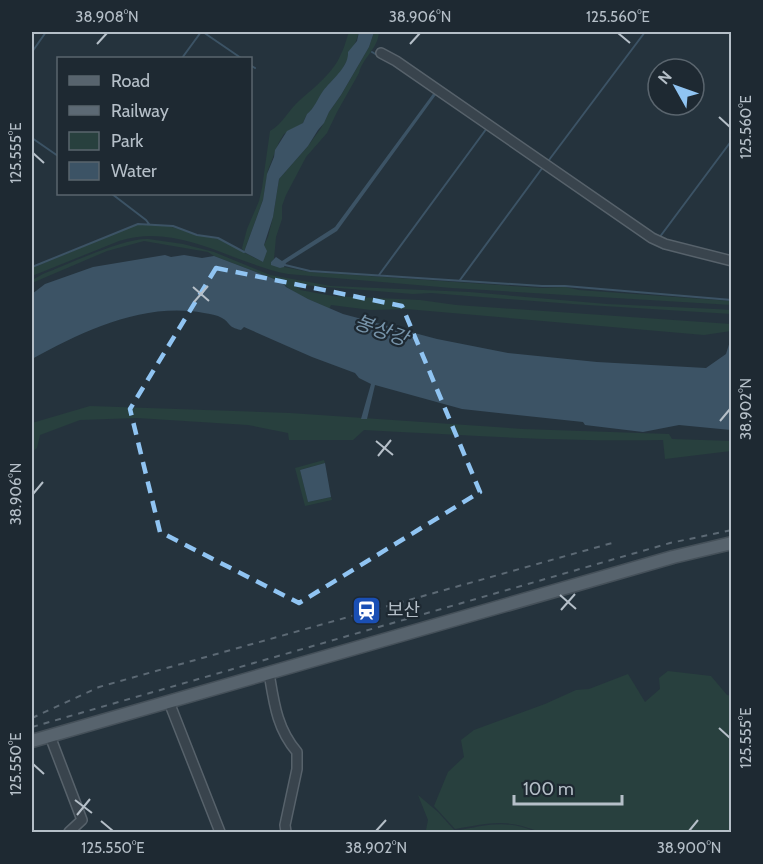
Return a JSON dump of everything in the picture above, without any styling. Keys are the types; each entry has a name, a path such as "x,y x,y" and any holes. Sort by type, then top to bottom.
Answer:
{"main road":[{"path":"32,741 673,557 732,543"}],"street":[{"path":"381,53 652,238 665,244 732,261"},
{"path":"269,673 281,728 286,740 297,752 297,769 285,825 286,832"},
{"path":"169,702 220,832"},
{"path":"50,736 82,820 69,832"}],"highlighted area":[{"path":"216,268 402,306 480,492 299,603 160,532 130,409"}],"green space":[{"path":"349,32 359,32 342,70 325,89 303,123 284,134 279,142 268,170 263,200 244,252 242,248 247,229 262,188 270,131 334,67"},
{"path":"374,32 379,32 376,43 327,133 306,157 286,195 276,237 274,259 271,262 310,272 542,288 565,287 579,290 731,301 732,305 452,288 288,274 267,269 205,246 163,237 141,237 119,241 32,276 32,268 138,224 166,225 218,239 263,262 264,245 273,217 279,179 321,128 369,47"},
{"path":"148,239 183,244 214,252 270,275 331,286 469,292 607,304 731,310 732,314 302,285 299,288 333,296 420,300 456,305 731,324 731,331 704,335 406,309 371,310 331,305 329,309 298,294 282,282 208,252 144,241 107,251 32,283 32,280 43,274 96,252"},
{"path":"90,406 290,413 523,429 669,434 672,439 732,441 731,451 665,459 663,440 551,439 364,430 353,440 289,440 288,433 248,425 137,418 80,420 40,435 37,448 32,452 32,423"},
{"path":"324,460 325,463 300,470 308,502 331,497 332,500 305,506 295,468"},
{"path":"668,671 711,676 727,695 731,696 731,832 540,832 507,823 455,829 434,806 448,772 464,757 461,740 474,730 576,690 589,689 628,674 645,702 660,689 659,678"},
{"path":"418,795 455,831 505,824 536,832 417,832 426,830 428,820"}],"water":[{"path":"359,32 374,32 369,47 324,123 308,146 279,179 273,217 264,245 267,251 263,262 244,252 263,200 267,174 275,150 287,131 303,123 323,91 343,68 348,52 357,41"},
{"path":"435,91 438,92 337,231 286,263 284,267 271,265 276,257 282,261 335,227"},
{"name":"봉상강","path":"165,255 202,258 214,256 282,282 286,287 308,299 343,314 437,339 508,353 597,362 706,368 726,354 731,338 729,363 732,370 731,430 679,425 643,432 585,425 583,422 462,409 375,385 367,419 361,419 371,384 359,378 355,373 244,327 241,330 233,328 218,316 204,313 181,311 136,315 93,329 32,359 32,294 45,284 93,267"},
{"path":"325,463 331,497 308,502 300,470"}],"waterway":[{"path":"32,52 46,32"},
{"path":"183,57 201,32"},
{"path":"203,32 240,57"},
{"path":"549,160 645,32"},
{"path":"372,52 377,55"},
{"path":"379,275 487,128"},
{"path":"32,138 57,155"},
{"path":"659,238 732,140"},
{"path":"460,280 543,167"},
{"path":"113,195 149,224"},
{"path":"32,267 138,224 173,226 197,235 218,238 244,252"},
{"path":"285,265 310,271 565,286 732,300"}],"railway":[{"path":"32,727 670,543 732,530"},
{"path":"32,718 99,687 612,543"}],"place":[{"name":"보산","path":"366,610"}]}
